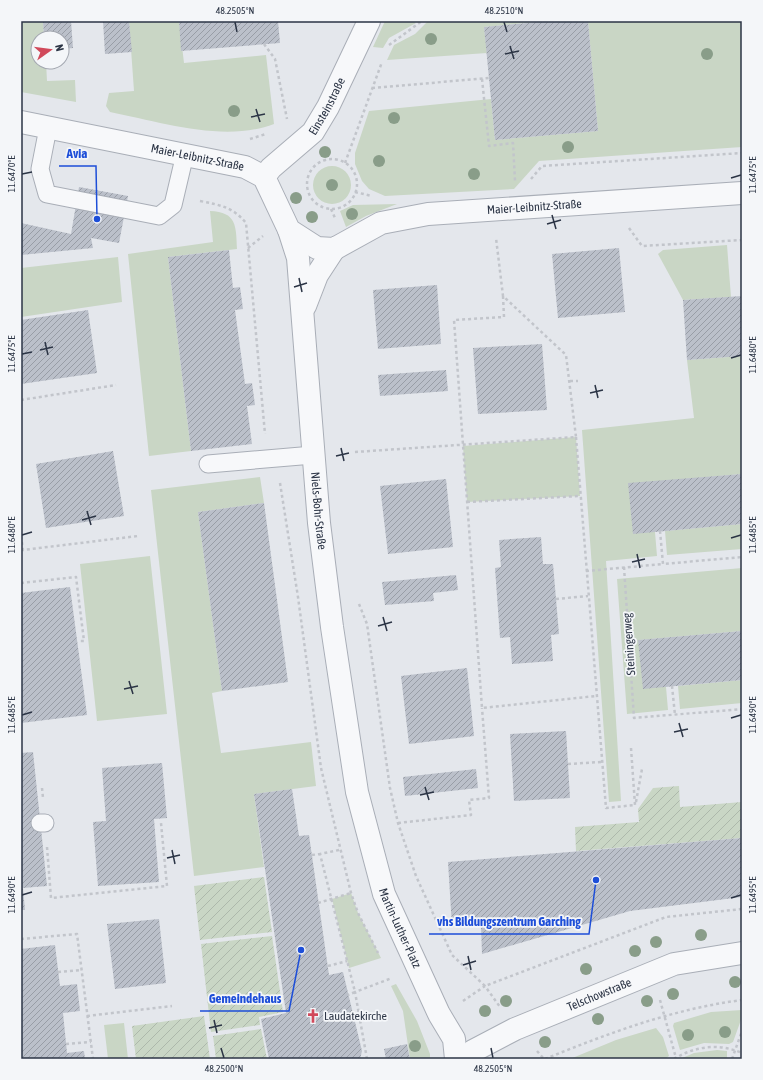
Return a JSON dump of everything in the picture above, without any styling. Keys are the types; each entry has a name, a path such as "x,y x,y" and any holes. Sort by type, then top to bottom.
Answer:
{"street":[{"name":"Einsteinstraße","path":"264,176 271,168 313,132 328,108 369,21"},
{"name":"Maier-Leibnitz-Straße","path":"21,122 245,167 264,176"},
{"path":"264,176 289,230 317,248 334,248"},
{"name":"Maier-Leibnitz-Straße","path":"303,310 317,275 334,248 381,223 428,214 742,193"},
{"name":"Niels-Bohr-Straße","path":"289,230 298,258 313,455 332,627 357,792"},
{"name":"Martin-Luther-Platz","path":"357,792 384,894 439,1014 454,1040 456,1059"},
{"name":"Telschowstraße","path":"466,1059 473,1051 515,1029 674,964 742,953"}],"lane":[{"path":"48,128 40,168 47,194 159,216 173,205 185,154"},
{"path":"208,464 313,455"}],"path":[{"path":"386,52 389,45 409,32 422,21"},
{"path":"264,44 275,59 288,122 292,117"},
{"path":"346,163 383,60"},
{"path":"336,91 489,78"},
{"path":"482,79 489,146 513,144 515,188"},
{"path":"243,139 272,132"},
{"path":"296,147 310,172"},
{"path":"330,159 346,163 355,176 356,184 352,199 339,208 322,208 310,197 307,189 310,172 322,161 330,159"},
{"path":"398,824 471,815 469,800 489,798 454,320 504,317 503,296 492,209"},
{"path":"625,223 642,246 742,240"},
{"path":"503,296 566,355 576,437 606,808 635,805"},
{"path":"570,381 578,380"},
{"path":"21,400 116,385"},
{"path":"355,452 463,446 576,437"},
{"path":"467,502 580,496"},
{"path":"660,531 663,564"},
{"path":"21,536 22,550 138,536"},
{"path":"586,571 742,557"},
{"name":"Steiningerweg","path":"624,567 634,718 742,709"},
{"path":"21,583 76,577 84,641 78,641"},
{"path":"556,599 588,596"},
{"path":"357,600 367,624 390,788 398,824 416,876 452,955 485,986 666,916 742,909"},
{"path":"672,686 675,715"},
{"path":"482,708 596,696"},
{"path":"631,748 635,805"},
{"path":"568,764 602,762"},
{"path":"635,805 642,769"},
{"path":"43,823 51,898 167,886 161,823"},
{"path":"312,855 339,850"},
{"path":"320,854 355,992 367,1059"},
{"path":"318,903 351,894"},
{"path":"21,939 77,934 93,1059"},
{"path":"328,966 347,961"},
{"path":"58,972 82,970"},
{"path":"652,973 675,1058 692,1050 704,1047 717,1047 735,1050 742,1053"},
{"path":"348,995 392,978"},
{"path":"545,1059 618,1030 707,1005 742,1000"},
{"path":"88,1016 172,1006"},
{"path":"732,1059 742,1031"},
{"path":"66,1044 91,1042"}],"green space":[{"path":"21,21 43,21 44,30 30,30 30,70 46,70 47,81 75,80 76,102 21,92"},
{"path":"129,21 179,21 184,63 266,55 274,124 234,132 214,131 192,129 110,112 106,106 109,93 134,91"},
{"path":"385,21 412,21 416,23 389,38 383,48 373,47"},
{"path":"428,21 548,21 484,27 487,53 387,60 394,45 415,34"},
{"path":"588,21 742,21 742,147 539,161 514,189 385,196 369,189 362,181 355,164 355,153 369,111 491,99 495,140 598,131"},
{"path":"332,166 345,172 351,185 345,198 332,204 319,198 313,185 319,172"},
{"path":"397,204 366,216 346,227 340,211 353,205"},
{"path":"210,211 219,212 230,217 235,227 237,249 168,257 191,451 149,456 128,254 213,242"},
{"path":"727,245 731,297 683,300 658,254 663,250"},
{"path":"118,257 122,302 21,317 21,268"},
{"path":"742,356 742,474 629,484 655,532 657,556 606,561 621,801 609,802 582,430 694,418 687,360"},
{"path":"576,437 580,496 467,502 463,446"},
{"path":"260,477 264,503 198,512 222,691 212,693 221,753 311,742 316,786 254,794 264,867 194,876 151,490"},
{"path":"742,524 742,549 667,555 665,531"},
{"path":"150,556 167,714 97,721 80,564"},
{"path":"742,568 742,631 639,640 666,687 668,710 627,714 617,579"},
{"path":"742,680 742,703 680,709 678,686"},
{"path":"679,786 680,807 742,802 742,838 576,851 575,827 639,822 638,809 653,788"},
{"path":"264,877 272,932 200,940 194,886"},
{"path":"351,893 358,913 381,958 349,968 332,899"},
{"path":"272,936 283,1012 259,1017 260,1025 211,1032 201,944"},
{"path":"396,984 417,1021 430,1054 430,1059 410,1059 403,1011 391,986"},
{"path":"742,1010 742,1017 733,1042 729,1044 704,1043 680,1050 673,1026 674,1023 711,1012"},
{"path":"204,1016 210,1059 136,1059 132,1026"},
{"path":"124,1023 128,1059 108,1059 104,1025"},
{"path":"656,1028 663,1037 669,1056 665,1059 570,1059 616,1040"},
{"path":"261,1029 267,1059 216,1059 213,1036"},
{"path":"717,1050 727,1051 727,1059 680,1059 694,1053"}],"building":[{"path":"43,21 71,21 73,48 70,48 70,30 44,30"},
{"path":"103,21 129,21 132,52 105,54"},
{"path":"179,21 278,21 280,43 181,51"},
{"path":"548,21 588,21 598,131 495,140 484,27"},
{"path":"79,187 128,196 119,243 91,238 93,248 21,255 21,223 71,234"},
{"path":"619,248 625,312 558,318 552,254"},
{"path":"229,250 233,288 240,287 243,309 235,310 245,384 252,383 255,405 247,406 252,444 191,451 168,257"},
{"path":"437,285 441,344 378,349 373,290"},
{"path":"742,296 742,356 687,360 683,300"},
{"path":"88,310 97,373 21,384 21,320"},
{"path":"542,344 547,410 478,414 473,348"},
{"path":"446,370 448,391 380,396 378,375"},
{"path":"113,451 124,516 46,528 36,464"},
{"path":"742,474 742,524 633,534 628,483"},
{"path":"446,479 453,547 388,554 380,486"},
{"path":"264,503 288,682 222,691 198,512"},
{"path":"541,537 543,564 553,564 559,634 551,635 553,661 512,664 510,637 500,638 495,568 501,567 499,540"},
{"path":"456,575 458,590 433,593 434,601 385,605 382,582"},
{"path":"70,587 87,715 21,723 21,593"},
{"path":"742,631 742,680 643,689 638,640"},
{"path":"467,668 474,736 409,744 401,676"},
{"path":"566,731 570,798 514,801 510,734"},
{"path":"33,752 47,886 23,888 25,910 21,910 21,753"},
{"path":"162,763 167,818 154,819 159,882 98,886 93,822 106,821 102,768"},
{"path":"476,769 478,788 405,796 403,777"},
{"path":"292,789 299,836 309,835 329,975 343,972 362,1051 360,1059 269,1059 261,1019 286,1013 254,794"},
{"path":"742,838 742,897 630,911 482,954 481,926 452,927 448,862"},
{"path":"159,919 166,983 115,989 107,924"},
{"path":"55,945 60,986 77,984 80,1011 63,1013 67,1053 84,1051 85,1059 21,1059 21,949"},
{"path":"407,1044 410,1059 386,1059 384,1049"}],"place":[{"name":"Avia","path":"97,219"},
{"name":"vhs Bildungszentrum Garching","path":"596,880"},
{"name":"Gemeindehaus","path":"301,950"},
{"name":"Laudatekirche","path":"313,1016"}]}
